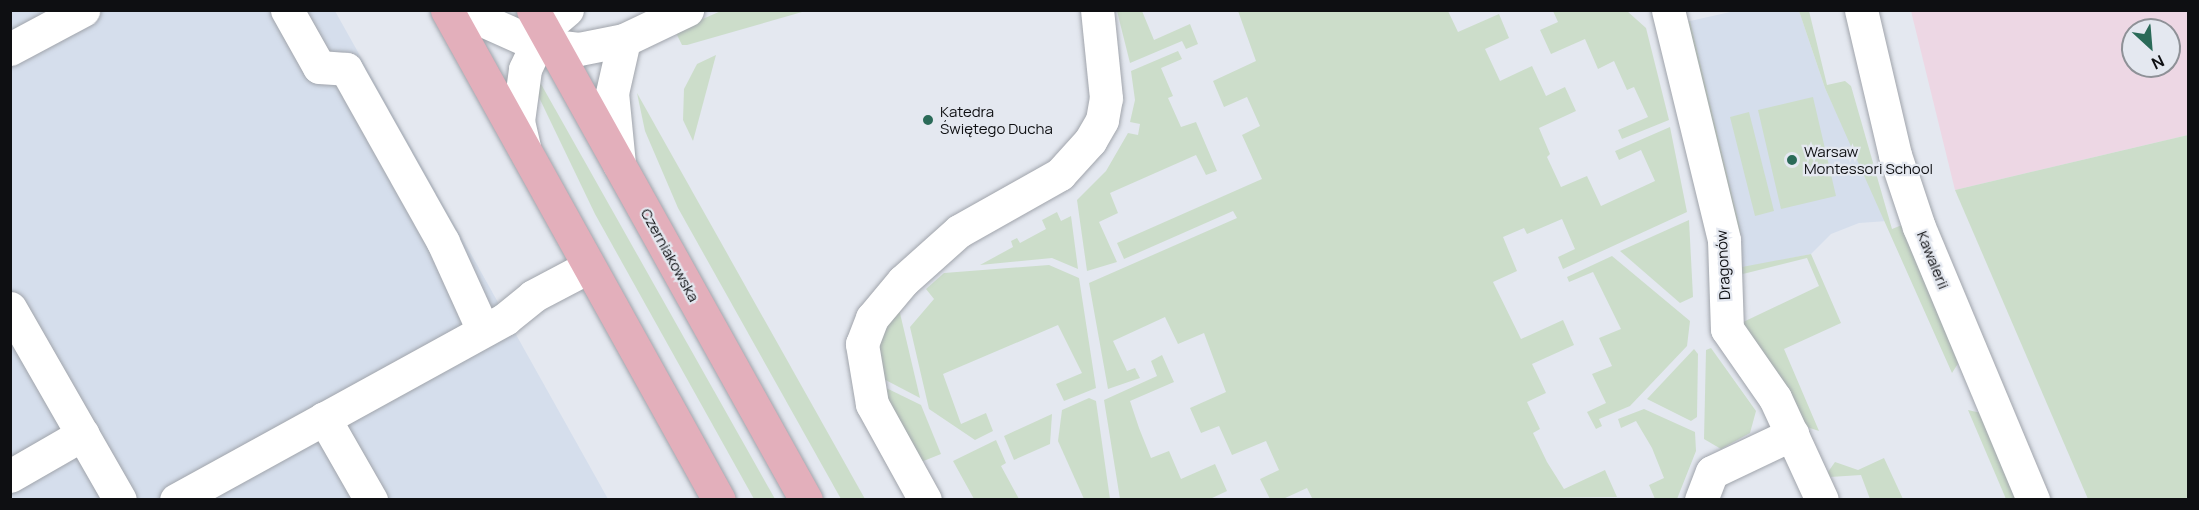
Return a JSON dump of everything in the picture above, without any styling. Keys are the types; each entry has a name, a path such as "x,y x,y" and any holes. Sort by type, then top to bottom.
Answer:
{"main road":[{"path":"447,10 719,500"},
{"name":"Czerniakowska","path":"547,28 619,164 807,500"}],"street":[{"path":"10,49 83,10"},
{"path":"287,10 319,67 346,69 443,242 483,330"},
{"path":"460,10 547,28 579,50 624,40 687,10"},
{"path":"1084,10 1098,47"},
{"path":"925,500 872,404 862,344 872,318 903,280 959,231 1060,174 1090,141 1102,120 1106,98 1098,47 1097,10"},
{"name":"Dragonów","path":"1668,10 1724,240 1727,329 1772,392 1822,500"},
{"name":"Kawalerii","path":"1861,10 1895,155 1919,227 2033,500"},
{"path":"525,151 519,92 547,28"},
{"path":"619,164 612,93 624,40"},
{"path":"176,500 483,330 533,296 588,267"},
{"path":"10,308 120,500"},
{"path":"324,418 370,500"},
{"path":"10,476 83,434"},
{"path":"1701,500 1712,472 1792,434"}],"shaded area":[{"path":"10,11 335,11 608,499 11,499"},
{"name":"Warsaw Montessori School","path":"1735,11 1799,11 1825,88 1887,221 1859,223 1831,234 1811,254 1742,268 1740,228 1690,21"},
{"path":"1911,11 2188,11 2188,135 1955,190"}],"green space":[{"path":"809,10 687,45 682,45 675,31 721,11"},
{"path":"1117,11 1142,11 1154,40 1190,24 1198,44 1186,49 1182,41 1130,63"},
{"path":"1238,11 1448,11 1458,32 1499,14 1509,38 1485,49 1500,81 1532,66 1546,96 1565,87 1576,111 1539,128 1550,154 1547,157 1561,187 1587,176 1601,206 1655,181 1641,150 1619,160 1615,151 1670,127 1687,212 1563,269 1558,257 1575,249 1562,219 1527,234 1524,228 1503,237 1517,271 1493,282 1521,339 1563,320 1574,345 1532,364 1546,393 1527,402 1540,429 1533,433 1547,462 1564,489 1605,470 1617,497 1313,500 1307,488 1283,499 1270,499 1260,479 1279,470 1266,441 1232,455 1219,426 1201,433 1190,408 1226,392 1204,333 1178,344 1165,317 1113,341 1127,371 1135,368 1140,378 1108,389 1089,283 1237,218 1233,211 1124,259 1117,243 1262,179 1242,135 1260,126 1247,97 1224,107 1213,81 1256,61"},
{"path":"1553,11 1627,11 1646,28 1669,120 1622,139 1618,130 1648,117 1634,87 1627,90 1614,61 1598,69 1585,39 1551,54 1540,30 1558,22"},
{"path":"1799,11 1809,11 1827,85 1845,81 1851,86 1892,229 1902,225 1959,362 1952,373 1825,88"},
{"path":"1690,21 1740,228 1742,267 1811,254 1841,323 1784,349 1819,431 1807,427 1739,324 1819,286 1807,258 1743,274 1737,269 1684,22"},
{"path":"1178,51 1182,59 1161,68 1173,96 1168,98 1181,127 1196,122 1217,171 1206,175 1196,155 1110,193 1118,213 1099,222 1117,262 1087,271 1077,200 1106,171 1128,133 1138,135 1140,124 1130,122 1135,100 1131,71"},
{"path":"716,55 693,141 683,120 684,89 697,64"},
{"path":"539,82 775,499 754,499 595,214 534,87"},
{"path":"637,93 865,499 841,499 678,208 645,131"},
{"path":"1813,97 1836,196 1781,209 1758,110"},
{"path":"1749,112 1774,211 1755,216 1730,117"},
{"path":"2188,135 2188,499 2088,499 1955,190"},
{"path":"1057,212 1061,221 1071,216 1078,269 1052,258 980,265 1013,247 1011,241 1017,238 1020,243 1046,229 1042,220"},
{"path":"1689,220 1693,297 1680,303 1620,251"},
{"path":"1612,256 1690,321 1687,346 1630,406 1599,419 1602,426 1596,429 1587,412 1606,403 1592,374 1612,366 1599,338 1621,329 1593,272 1569,282 1567,277"},
{"path":"1049,265 1079,278 1096,388 1064,401 1056,384 1082,373 1058,325 943,374 961,424 986,413 993,431 975,440 929,409 910,327 934,299 926,289 944,273"},
{"path":"899,309 920,398 876,375 873,360 881,332"},
{"path":"1711,348 1756,411 1750,433 1721,449 1704,439 1706,350"},
{"path":"1694,349 1698,354 1697,417 1691,421 1647,399"},
{"path":"1162,355 1174,382 1130,401 1139,428 1151,458 1169,451 1181,479 1215,464 1227,491 1210,499 1120,499 1104,400 1157,376 1151,361"},
{"path":"878,384 921,405 941,454 916,464"},
{"path":"1089,398 1096,401 1110,499 1084,499 1058,441 1062,410"},
{"path":"1644,409 1695,432 1696,451 1677,499 1655,499 1649,485 1664,478 1652,448 1636,421 1621,428 1618,419"},
{"path":"1968,410 1981,413 2017,499 2006,499"},
{"path":"1052,414 1050,444 1014,460 1004,436"},
{"path":"996,440 1006,463 1001,466 1019,499 974,499 953,461"},
{"path":"1884,458 1903,499 1870,499 1861,475 1830,477 1828,472 1835,462 1858,470"}],"place":[{"name":"Katedra Świętego Ducha","path":"928,120"},
{"name":"Warsaw Montessori School","path":"1792,160"}]}
